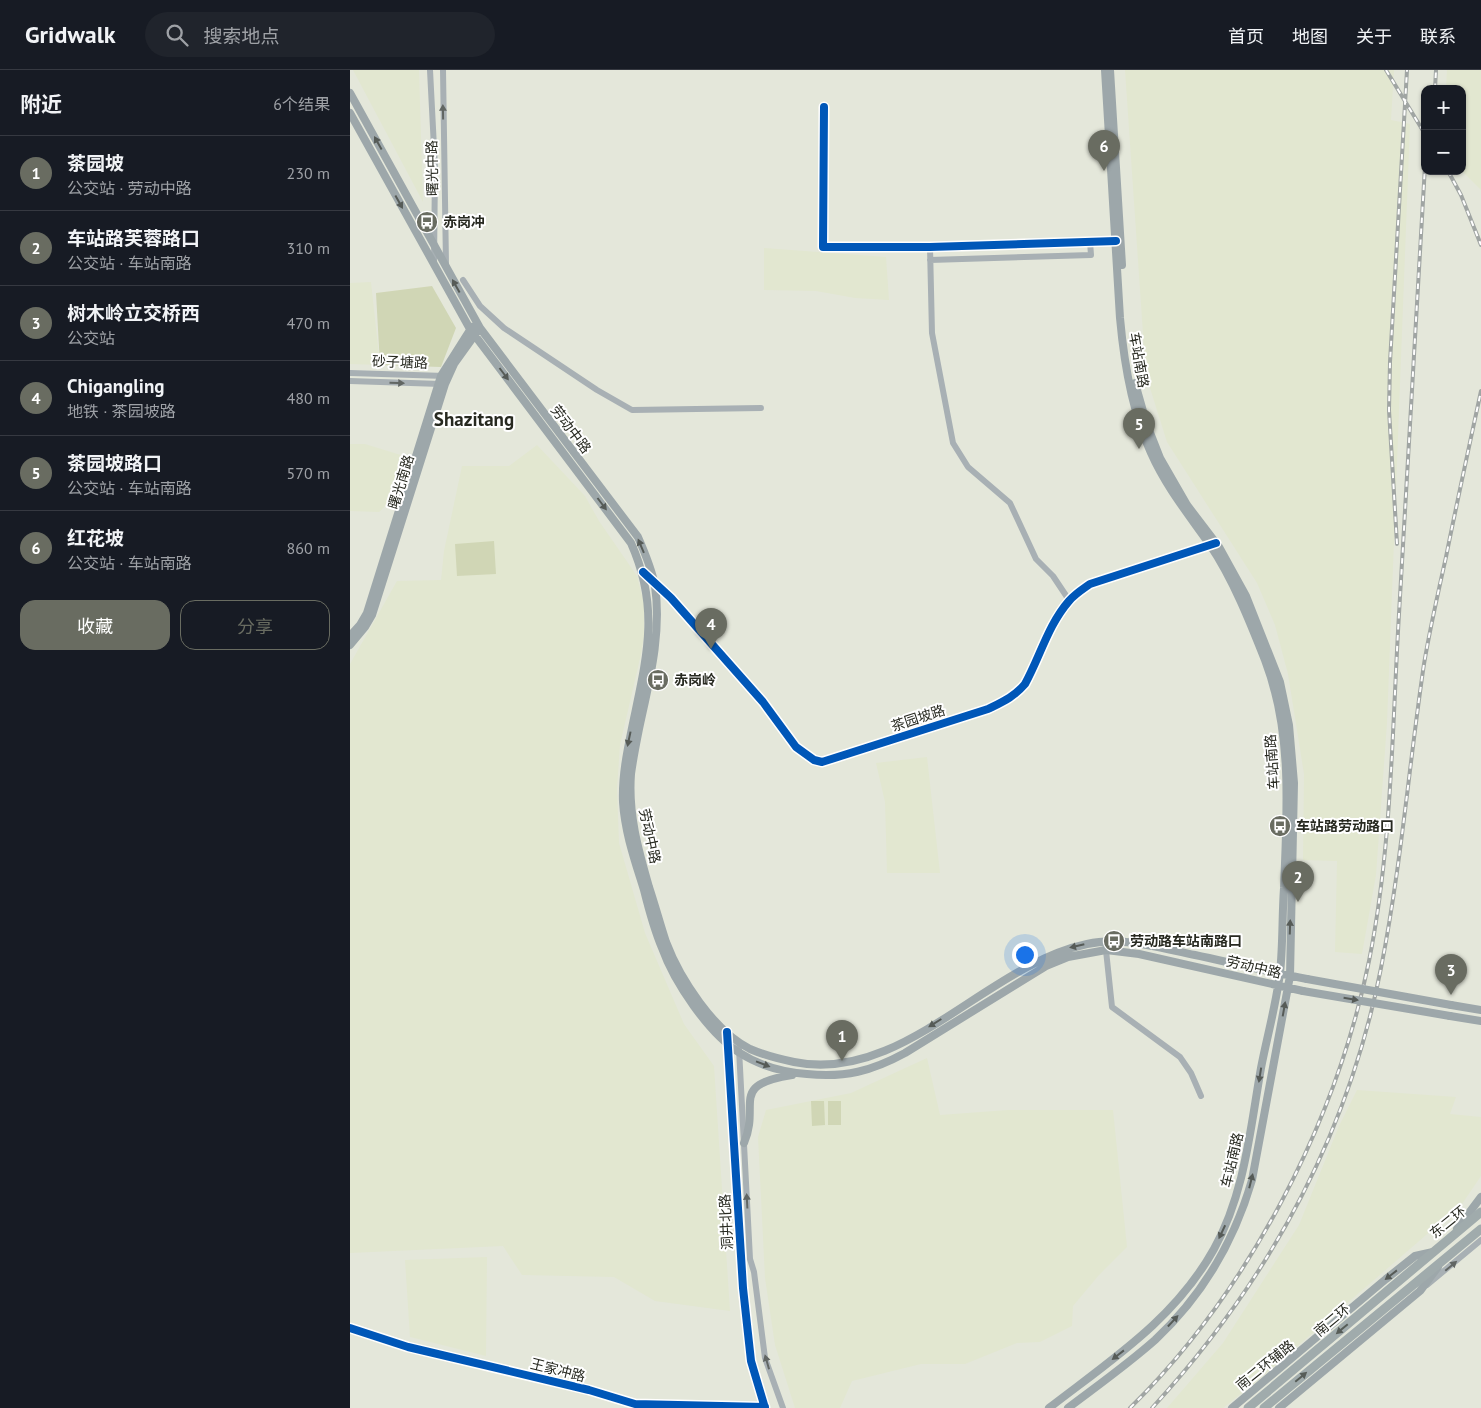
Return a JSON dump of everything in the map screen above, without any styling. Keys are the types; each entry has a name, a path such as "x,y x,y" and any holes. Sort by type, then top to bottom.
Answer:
{"highway":[{"path":"1470,1222 1481,1207"},
{"name":"东二环","path":"1433,1252 1481,1212"},
{"name":"东二环","path":"1442,1262 1481,1230"},
{"name":"南二环","path":"1248,1408 1433,1252"},
{"name":"南二环","path":"1264,1408 1442,1262"}],"main road":[{"name":"车站南路","path":"1049,1408 1146,1334 1187,1289 1213,1250 1231,1212 1242,1176 1280,973 1287,782 1282,727 1273,683 1240,599 1213,544 1169,488 1149,450 1132,393 1122,337 1105,70"},
{"name":"车站南路","path":"1068,1408 1154,1340 1199,1291 1221,1257 1238,1221 1252,1180 1290,976 1289,946 1294,783 1289,724 1280,682 1246,596 1187,505 1160,458 1147,425 1137,391 1124,317 1110,70"},
{"name":"劳动中路","path":"350,93 478,325 638,537 655,585 657,615 653,660 632,767 631,798 636,844 667,943 700,1004 738,1041 748,1048 774,1058 803,1064 834,1064 865,1058 903,1042 1040,959 1068,948 1105,941 1142,944 1290,976 1481,1010"},
{"name":"劳动中路","path":"350,113 472,332 631,543 643,572 649,616 649,637 624,768 623,800 625,824 665,957 691,1002 728,1045 761,1064 800,1074 845,1075 870,1069 891,1061 1046,966 1068,957 1106,950 1139,954 1287,988 1481,1021"},
{"name":"曙光南路","path":"350,636 360,625 367,613 443,380 478,325"},
{"name":"曙光南路","path":"350,645 372,615 443,380"},
{"path":"744,1144 749,1132 749,1102 754,1090 765,1081 800,1074"},
{"path":"1447,1240 1481,1197"},
{"name":"南二环辅路","path":"1232,1408 1415,1256 1433,1252"},
{"path":"1280,1408 1420,1291 1442,1262"}],"street":[{"name":"曙光中路","path":"430,70 435,167 434,264"},
{"name":"曙光中路","path":"443,70 446,266"},
{"path":"824,107 823,247 930,247 1116,241"},
{"path":"930,260 1091,255 1090,242"},
{"path":"930,247 932,333 954,443 968,467 1010,503 1036,559 1053,576 1069,600"},
{"path":"463,280 480,306 504,328 597,390 632,410 761,408"},
{"name":"砂子塘路","path":"350,373 443,380"},
{"name":"砂子塘路","path":"350,381 443,380"},
{"name":"茶园坡路","path":"643,572 671,598 763,702 796,747 814,760 822,762 988,709 1006,701 1025,684 1054,622 1069,600 1090,584 1213,544"},
{"path":"1105,941 1112,1007 1180,1057 1191,1073 1201,1096"},
{"name":"洞井北路","path":"727,1032 743,1288 751,1362 765,1407"},
{"name":"洞井北路","path":"738,1041 750,1259 754,1272 765,1358 783,1408"},
{"path":"1420,1291 1481,1240"},
{"name":"王家冲路","path":"350,1328 408,1347 589,1390 635,1404 765,1407"}],"shaded area":[{"path":"353,70 419,70 423,202"},
{"path":"1125,70 1394,70 1391,120 1410,124 1387,723 1376,875 1362,954 1335,952 1337,861 1303,860 1304,774 1288,674 1275,625 1257,583 1167,442 1150,388 1145,363"},
{"path":"1447,70 1481,70 1481,190 1466,175 1466,85 1446,85"},
{"path":"764,248 886,257 889,300 855,298 816,291 764,290"},
{"path":"371,282 380,365 350,364 350,283"},
{"path":"432,286 456,328 441,367 380,365 376,293"},
{"path":"350,444 365,444 404,456 394,498 379,512 350,511"},
{"path":"537,445 585,496 599,521 637,576 644,603 644,635 641,654 620,745 617,789 619,843 645,933 684,1024 714,1066 730,1311 655,1301 614,1277 522,1275 503,1246 350,1253 350,664 397,581 441,580 444,551 462,466 509,466"},
{"path":"494,541 496,574 457,576 455,544"},
{"path":"927,757 940,873 887,873 885,802 876,763"},
{"path":"927,1058 940,1115 1008,1110 1113,1110 1127,1247 1099,1275 1073,1306 1072,1326 1040,1342 1017,1343 965,1364 921,1364 852,1381 840,1408 795,1408 775,1345 765,1278 758,1137 766,1110 851,1093"},
{"path":"1357,1090 1456,1097 1450,1114 1481,1117 1481,1176 1462,1204 1257,1381 1223,1408 1167,1408 1223,1343 1299,1225 1339,1126"},
{"path":"811,1101 824,1101 825,1125 812,1126"},
{"path":"828,1101 841,1101 841,1125 828,1125"},
{"path":"487,1257 486,1356 410,1337 405,1260"}],"railway":[{"path":"1386,70 1423,130"},
{"path":"1397,544 1389,410 1390,362 1407,70"},
{"path":"1435,85 1436,70"},
{"path":"1130,1408 1173,1362 1212,1312 1249,1258 1281,1202 1310,1143 1334,1083 1354,1022 1369,961 1377,918 1387,832 1424,175"},
{"path":"1450,175 1461,195 1481,245"},
{"path":"1152,1408 1194,1360 1232,1310 1266,1258 1297,1204 1324,1148 1347,1090 1366,1030 1381,968 1399,854 1424,664 1481,391"}],"cycle path":[{"path":"824,107 823,247 930,247 1116,241"},
{"path":"643,572 671,598 763,702 796,747 814,760 822,762 988,709 1003,701 1025,684 1055,620 1069,601 1079,592 1090,584 1216,543"},
{"path":"727,1032 743,1288 751,1361 765,1408"},
{"path":"350,1328 408,1347 589,1390 635,1404 765,1407"}],"place":[{"name":"红花坡","path":"1104,171"},
{"name":"赤岗冲","path":"427,222"},
{"name":"茶园坡路口","path":"1139,449"},
{"name":"Chigangling","path":"711,649"},
{"name":"赤岗岭","path":"658,680"},
{"name":"车站路劳动路口","path":"1280,826"},
{"name":"车站路芙蓉路口","path":"1298,902"},
{"name":"劳动路车站南路口","path":"1114,941"},
{"name":"树木岭立交桥西","path":"1451,995"},
{"name":"茶园坡","path":"842,1061"}],"district":[{"name":"Shazitang","path":"474,419"}]}
